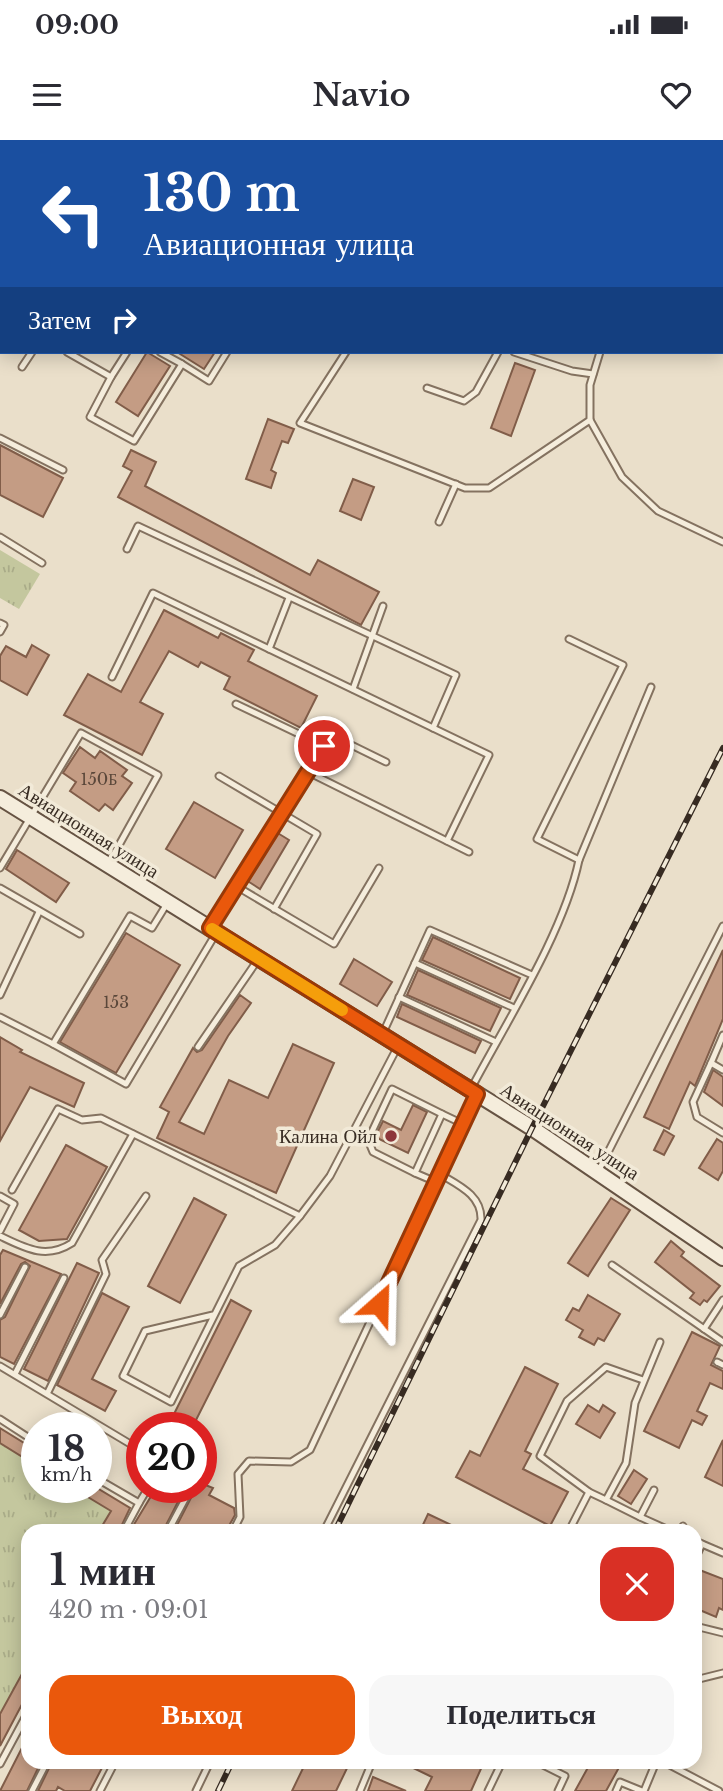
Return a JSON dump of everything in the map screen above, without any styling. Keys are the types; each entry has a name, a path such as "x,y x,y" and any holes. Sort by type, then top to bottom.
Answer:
{"main road":[{"name":"Авиационная улица","path":"0,798 474,1092 598,1172 723,1258"}],"lane":[{"path":"22,367 31,354"},
{"path":"71,354 111,377"},
{"path":"126,354 90,417 134,441 182,364"},
{"path":"164,354 209,381 226,354"},
{"path":"345,354 300,423 456,484 479,490 489,488 590,420"},
{"path":"427,388 464,401 476,392 497,354"},
{"path":"520,354 572,371 593,374"},
{"path":"599,354 593,374 590,420 622,477 658,511 723,542"},
{"path":"0,438 63,470"},
{"path":"439,522 456,484"},
{"path":"127,549 138,526 372,638 456,675 433,728"},
{"path":"0,537 41,563"},
{"path":"112,677 153,593 489,755 447,841"},
{"path":"269,649 289,598"},
{"path":"353,690 383,606"},
{"path":"0,623 4,625 0,632"},
{"path":"569,639 622,665 537,839 579,860"},
{"path":"236,1524 240,1517 238,1474 250,1461 291,1462 310,1450 463,1124 496,1042 574,887 579,860 651,687"},
{"path":"236,704 324,746"},
{"path":"0,868 3,857 31,817 81,733 158,775 108,865"},
{"path":"0,1017 126,1084 236,886 331,734 386,762"},
{"path":"307,772 469,852"},
{"path":"219,776 317,834 274,909"},
{"path":"236,886 334,944 379,868"},
{"path":"0,888 79,934"},
{"path":"53,1044 130,916 152,928 168,902"},
{"path":"0,995 39,912"},
{"path":"598,1172 723,926"},
{"path":"382,1035 430,930 532,975"},
{"path":"198,1047 259,959"},
{"path":"415,963 514,1008"},
{"path":"399,997 496,1042"},
{"path":"723,1035 694,1096 693,1108 697,1117 723,1133"},
{"path":"213,1315 145,1331 123,1376 171,1402 239,1266 275,1245 330,1176 398,1045"},
{"path":"711,1063 723,1070"},
{"path":"436,1182 373,1152 368,1140 393,1089 463,1124"},
{"path":"12,1190 58,1109 82,1120 101,1118 300,1216"},
{"path":"415,1173 442,1114"},
{"path":"0,1196 14,1204 0,1233 38,1252 59,1251 72,1243 133,1134"},
{"path":"328,1524 481,1220 477,1200 468,1191 440,1174"},
{"path":"48,1392 106,1274 102,1260 146,1196"},
{"path":"612,1265 723,1342"},
{"path":"0,1315 25,1267"},
{"path":"15,1374 64,1278"},
{"path":"704,1329 723,1300"},
{"path":"606,1500 626,1463 635,1403 660,1342"},
{"path":"0,1366 48,1392 126,1441"},
{"path":"643,1381 606,1367 567,1401 540,1456 589,1492 656,1524"},
{"path":"0,1419 21,1433"},
{"path":"640,1517 654,1490"},
{"path":"573,1524 589,1492"},
{"path":"128,1524 139,1503"},
{"path":"172,1524 183,1503"},
{"path":"702,1544 723,1553"},
{"path":"702,1628 723,1633"},
{"path":"702,1678 723,1674"},
{"path":"0,1764 21,1725"},
{"path":"32,1791 43,1769"},
{"path":"100,1791 111,1769"},
{"path":"196,1791 207,1769"},
{"path":"360,1791 369,1769"},
{"path":"488,1791 499,1769"},
{"path":"552,1769 565,1776 558,1791"},
{"path":"616,1791 620,1782 643,1791 653,1769"},
{"path":"677,1769 719,1791"}],"green space":[{"path":"0,550 40,574 19,609 0,598"},
{"path":"0,1443 21,1456 21,1503 98,1503 111,1511 103,1524 21,1524 21,1676 0,1714"}],"building":[{"path":"146,354 170,366 138,416 116,402"},
{"path":"180,354 214,354 204,369"},
{"path":"515,363 535,370 511,436 491,428"},
{"path":"268,419 294,429 288,443 282,441 271,470 276,473 271,488 246,479"},
{"path":"0,445 63,478 43,517 0,495"},
{"path":"131,450 156,462 145,486 310,575 318,560 379,592 361,625 118,497 132,471 123,466"},
{"path":"353,479 374,487 361,520 340,511"},
{"path":"164,610 218,638 221,633 254,650 248,661 317,696 301,728 224,689 230,677 201,662 198,667 169,651 140,702 163,714 142,755 64,715 88,674 121,692"},
{"path":"32,645 49,655 27,695 0,680 0,656 6,646 26,657"},
{"path":"80,747 95,758 100,751 127,770 122,776 132,783 113,810 105,804 99,811 70,791 76,782 63,773"},
{"path":"194,802 243,830 215,878 166,849"},
{"path":"276,832 289,840 260,889 246,880"},
{"path":"17,850 69,883 56,902 6,869"},
{"path":"126,933 180,965 116,1073 60,1042"},
{"path":"433,937 520,978 510,999 422,960"},
{"path":"723,950 723,1019 695,1086 690,1082 669,1129 644,1117"},
{"path":"354,959 392,982 377,1006 340,984"},
{"path":"418,970 501,1008 490,1031 407,995"},
{"path":"240,995 251,1003 228,1036 179,1122 204,1134 229,1080 268,1098 293,1044 334,1063 276,1193 157,1138 169,1112 160,1107 193,1048 197,1052 202,1050"},
{"path":"402,1004 481,1041 475,1053 397,1017"},
{"path":"0,1037 22,1050 20,1052 84,1083 74,1107 30,1087 0,1141"},
{"path":"713,1070 723,1077 723,1106 704,1092"},
{"path":"413,1105 427,1112 408,1153 375,1137 383,1121 401,1130"},
{"path":"664,1130 674,1136 664,1155 654,1150"},
{"path":"717,1139 723,1143 723,1171 718,1180 699,1168"},
{"path":"66,1145 107,1167 67,1239 39,1241 19,1230"},
{"path":"194,1198 226,1215 180,1303 148,1286"},
{"path":"611,1198 630,1210 588,1276 568,1263"},
{"path":"671,1241 684,1252 681,1256 720,1286 707,1302 704,1300 700,1305 690,1298 694,1293 655,1262"},
{"path":"3,1250 61,1274 14,1364 0,1357 0,1320 5,1317 30,1266 25,1262 21,1264 0,1304 0,1255"},
{"path":"77,1263 99,1273 48,1381 24,1369"},
{"path":"102,1293 129,1307 92,1379 116,1391 105,1411 57,1385"},
{"path":"588,1295 620,1314 604,1341 598,1338 594,1345 579,1337 583,1330 566,1320 573,1308 579,1311"},
{"path":"231,1300 251,1311 200,1412 175,1412"},
{"path":"692,1332 720,1346 711,1365 723,1371 723,1389 710,1383 697,1411 707,1416 702,1425 692,1420 679,1448 644,1431"},
{"path":"525,1367 558,1384 525,1451 531,1454 523,1469 568,1492 551,1524 546,1524 456,1477 470,1451 480,1456"},
{"path":"588,1405 599,1412 603,1405 615,1413 600,1438 576,1424"},
{"path":"0,1428 21,1441 21,1456 0,1443"},
{"path":"723,1440 723,1486 705,1477"},
{"path":"634,1470 647,1479 631,1504 618,1496"},
{"path":"112,1497 130,1508 122,1524 103,1524 111,1511 98,1503 112,1503"},
{"path":"217,1499 234,1508 235,1515 230,1524 178,1524 188,1503 217,1503"},
{"path":"147,1503 177,1503 167,1524 134,1524"},
{"path":"428,1514 449,1524 423,1524"},
{"path":"702,1571 723,1579 723,1610 719,1608 716,1617 702,1611"},
{"path":"21,1676 21,1706 0,1746 0,1714"},
{"path":"21,1750 21,1769 38,1769 27,1791 0,1791"},
{"path":"49,1769 101,1769 90,1791 65,1791 58,1787 56,1791 38,1791"},
{"path":"303,1769 347,1769 336,1791 292,1791"},
{"path":"415,1769 481,1769 471,1791 425,1791 432,1777"},
{"path":"587,1769 618,1769 606,1791 575,1791"},
{"path":"373,1777 406,1791 368,1791"}],"railway":[{"path":"338,1524 532,1128 723,748"},
{"path":"218,1791 229,1769"}],"slow traffic":[{"path":"212,929 342,1010"}],"place":[{"name":"Калина Ойл","path":"391,1136"}],"route":[{"path":"324,746 210,928 477,1094 379,1304"}]}
